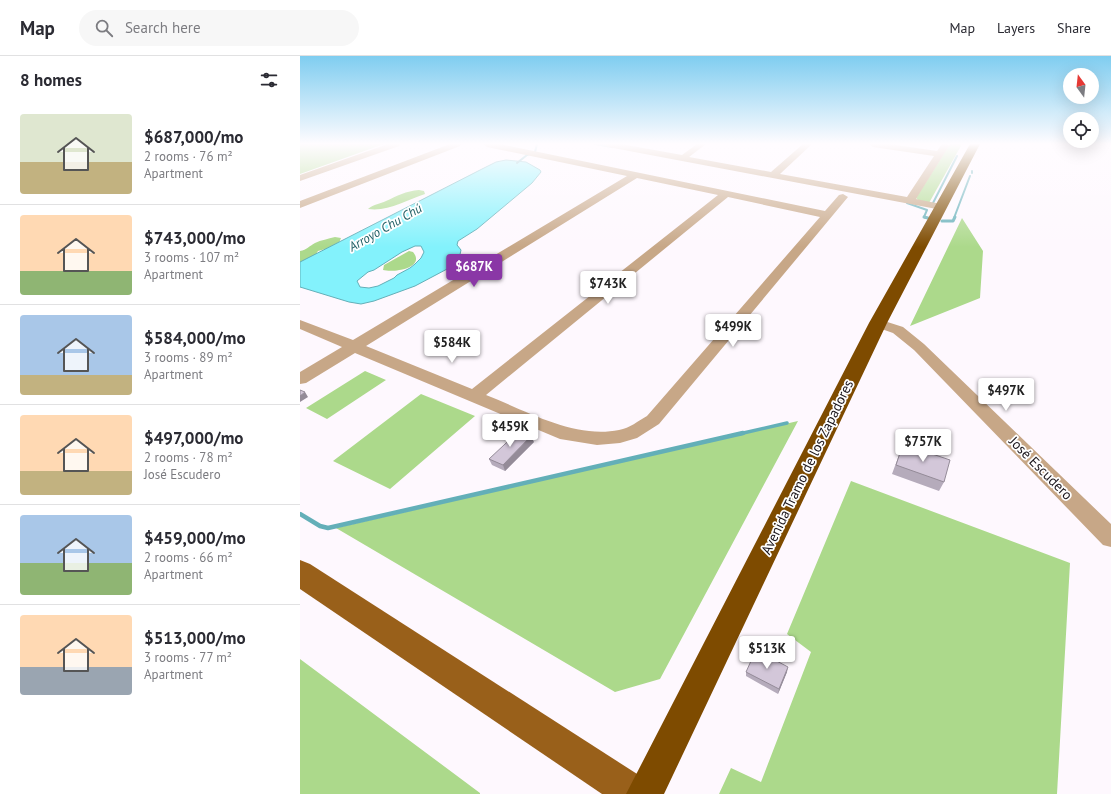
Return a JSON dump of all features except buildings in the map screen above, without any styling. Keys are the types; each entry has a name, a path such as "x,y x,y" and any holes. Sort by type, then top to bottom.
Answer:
{"highway":[{"name":"Avenida Tramo de los Zapadores","path":"645,794 878,323 957,178"}],"main road":[{"path":"300,573 635,794"}],"street":[{"path":"300,205 368,178"},
{"path":"300,379 630,178"},
{"path":"652,178 828,215"},
{"path":"790,178 942,207"},
{"path":"910,201 924,178"},
{"path":"477,393 726,194"},
{"path":"300,317 358,344 477,393 560,432 591,438 608,439 629,435 643,429 653,420 843,197"},
{"name":"José Escudero","path":"878,323 898,330 919,346 1111,538"},
{"path":"300,324 358,344"}],"green space":[{"path":"928,178 943,178 929,203 919,201 916,198"},
{"path":"410,191 424,191 425,194 383,209 368,209"},
{"path":"962,218 983,251 980,298 910,326"},
{"path":"335,237 341,238 339,243 333,247 318,251 314,257 300,265 300,251 317,242"},
{"path":"409,251 413,252 416,257 412,266 394,271 383,270 384,265"},
{"path":"365,371 386,380 327,419 306,408"},
{"path":"421,394 475,416 390,489 333,461"},
{"path":"798,421 660,679 615,692 336,528"},
{"path":"851,481 1070,563 1057,794 719,794 731,768 761,782 811,652 787,634"},
{"path":"300,659 480,793 480,794 300,794"}],"water":[{"name":"Arroyo Chu Chú","path":"464,178 536,178 477,229 458,241 457,245 461,250 459,259 449,268 415,286 374,301 361,304 349,302 300,287 300,262","holes":["415,246 421,246 424,252 421,258 410,268 378,286 369,288 360,287 357,281 368,272"]}],"waterway":[{"path":"933,203 946,178"},
{"path":"954,218 969,178"},
{"path":"907,203 927,210 924,217"},
{"path":"924,217 928,218"},
{"path":"942,221 953,221 955,217"},
{"path":"739,434 787,423"},
{"path":"300,514 320,526 328,528 743,433"}]}
